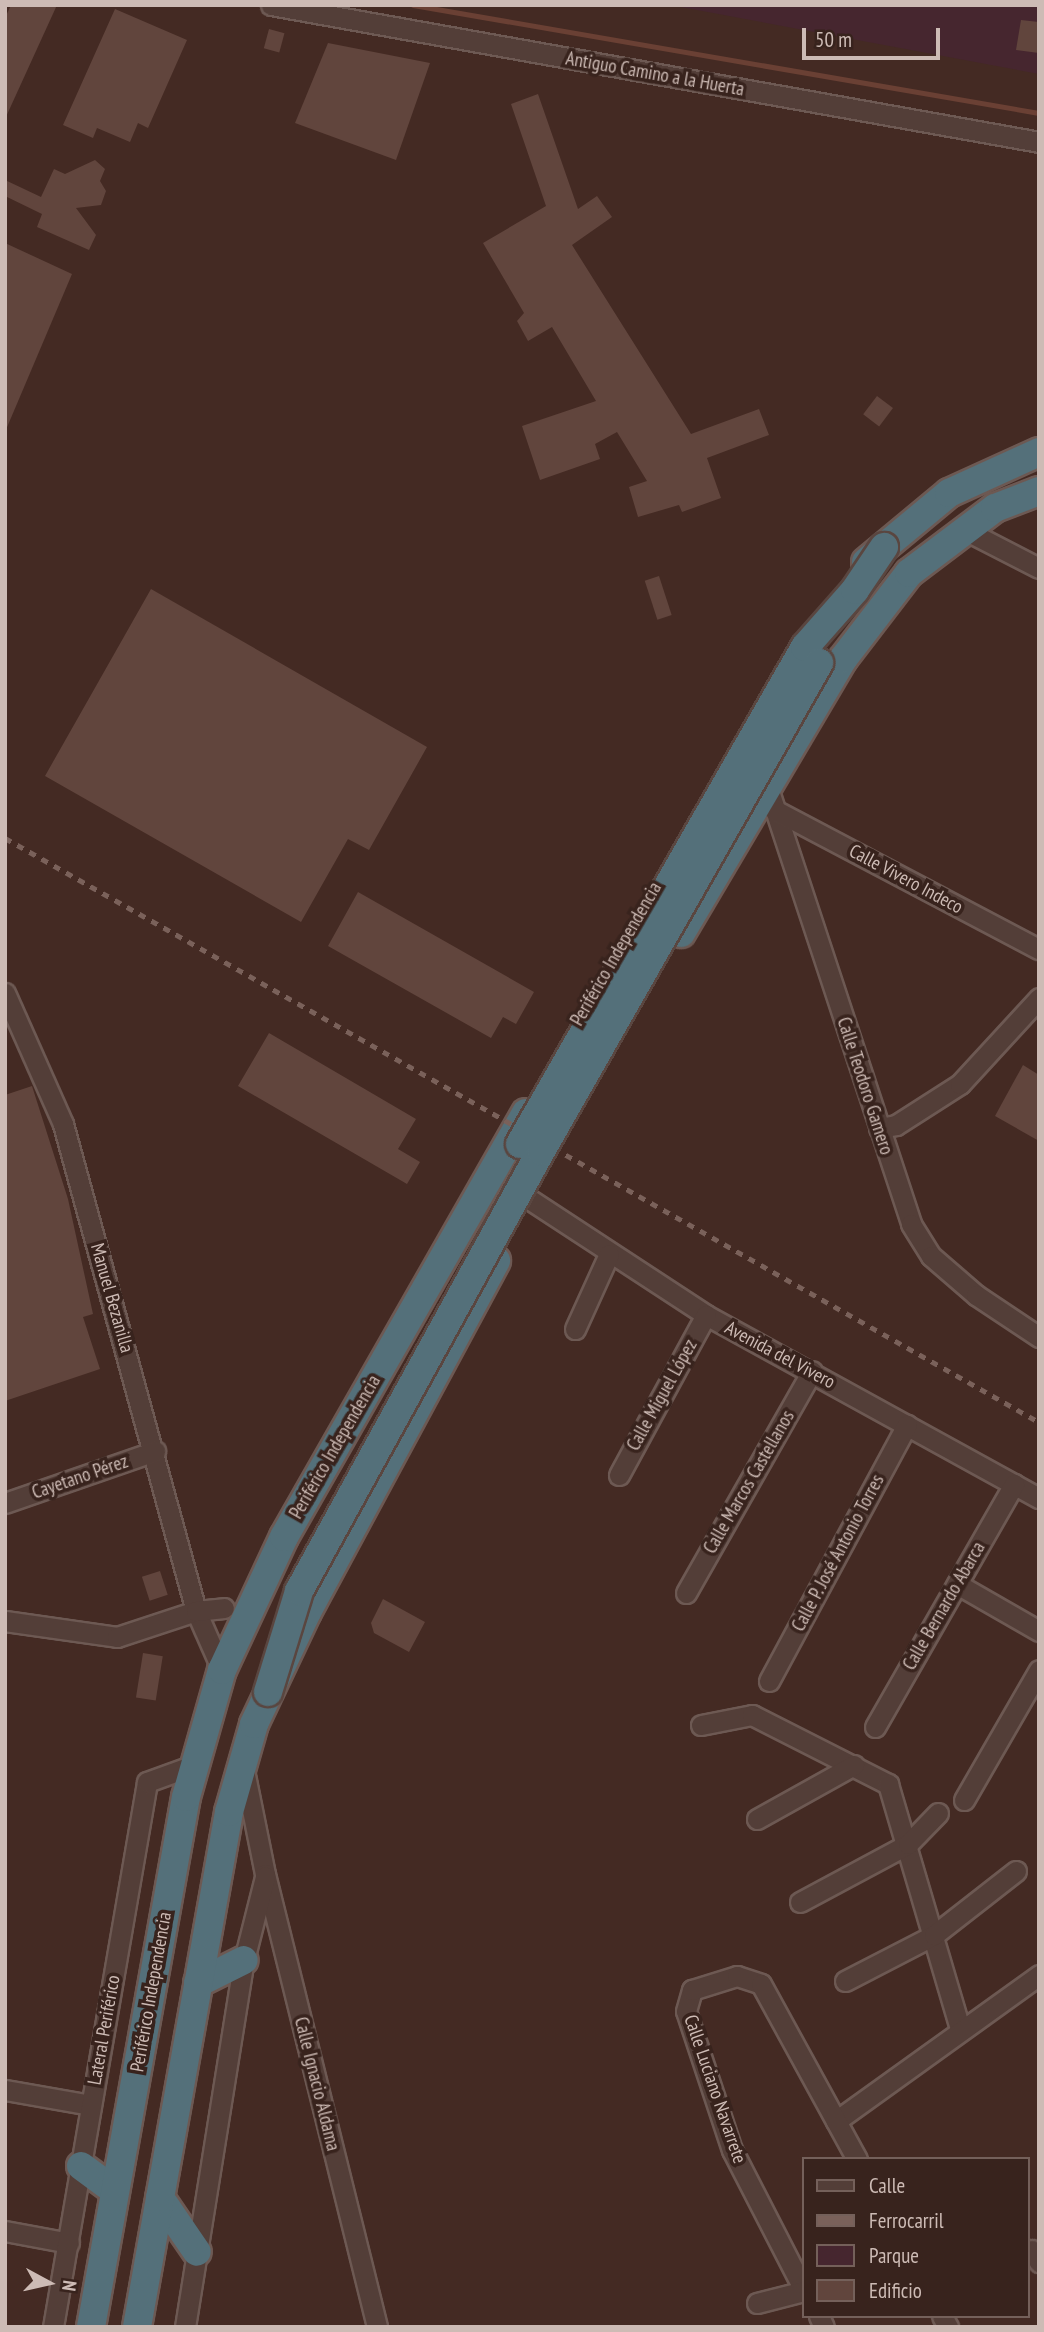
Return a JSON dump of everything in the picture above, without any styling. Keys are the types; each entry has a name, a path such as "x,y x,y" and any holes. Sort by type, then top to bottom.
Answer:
{"highway":[{"path":"137,2327 229,1812 254,1724 268,1692 299,1591 541,1131 805,647 855,590 884,547 949,493 1039,452"},
{"name":"Periférico Independencia","path":"91,2327 194,1765 222,1670 233,1615 541,1131 770,797 843,659 902,582 963,529 995,508 1039,491"},
{"path":"222,1670 253,1626 291,1543 541,1131 819,663 902,582"},
{"name":"Periférico Independencia","path":"268,1692 529,1199 541,1131"},
{"path":"198,1983 244,1960"},
{"path":"81,2166 115,2190"},
{"path":"160,2198 197,2252"}],"street":[{"name":"Antiguo Camino a la Huerta","path":"271,5 1039,142"},
{"path":"963,529 1039,568"},
{"name":"Calle Vivero Indeco","path":"770,797 1039,949"},
{"name":"Calle Teodoro Gamero","path":"770,797 911,1224 932,1256 976,1295 1039,1337"},
{"name":"Manuel Bezanilla","path":"5,993 63,1124 155,1451 195,1611 222,1670"},
{"path":"880,1128 896,1125 960,1084 1039,998"},
{"name":"Avenida del Vivero","path":"529,1199 609,1254 706,1315 1039,1498"},
{"path":"575,1329 609,1254"},
{"name":"Calle Miguel López","path":"619,1475 706,1315"},
{"name":"Calle Marcos Castellanos","path":"686,1593 812,1371"},
{"name":"Calle P. José Antonio Torres","path":"769,1681 907,1425"},
{"name":"Cayetano Pérez","path":"5,1503 155,1451"},
{"name":"Calle Bernardo Abarca","path":"875,1727 1014,1484"},
{"path":"957,1584 1039,1631"},
{"path":"5,1621 117,1637 195,1611 233,1615"},
{"path":"964,1800 1039,1670"},
{"path":"701,1726 752,1715 888,1784 908,1844 960,2028"},
{"name":"Calle Ignacio Aldama","path":"243,1761 265,1874 377,2327"},
{"name":"Lateral Periférico","path":"53,2327 147,1782 194,1765"},
{"path":"757,1819 854,1765"},
{"path":"800,1902 908,1844 938,1813"},
{"path":"845,1981 934,1935 1016,1871"},
{"path":"185,2327 244,1960 265,1874"},
{"path":"856,2157 836,2121 960,2028 1039,1975"},
{"name":"Calle Luciano Navarrete","path":"802,2287 732,2150 686,2000 692,1990 737,1976 752,1978 770,1996 836,2121"},
{"path":"5,2090 91,2105"},
{"path":"5,2231 69,2243"},
{"path":"757,2304 802,2292"}],"green space":[{"path":"670,5 1039,5 1039,74"}],"building":[{"path":"11,5 57,5 5,119 5,18"},
{"path":"115,9 187,40 148,128 138,123 130,142 97,128 93,138 63,125"},
{"path":"1021,20 1039,22 1039,53 1016,50"},
{"path":"269,29 284,33 279,52 264,48"},
{"path":"328,43 430,63 396,160 295,123"},
{"path":"538,94 578,209 597,196 612,217 572,245 691,434 759,409 769,435 707,458 721,498 682,512 679,505 638,517 629,487 647,481 617,432 595,444 600,459 540,480 522,426 596,401 552,327 528,341 517,321 524,313 483,243 546,206 511,104"},
{"path":"95,160 105,169 100,181 106,191 101,205 76,208 96,235 89,250 37,227 42,214 5,196 5,180 41,197 54,169 65,174"},
{"path":"5,243 72,274 5,432"},
{"path":"877,396 893,408 879,426 863,414"},
{"path":"659,576 672,615 657,620 645,581"},
{"path":"151,589 427,747 369,850 348,839 301,922 45,776"},
{"path":"358,892 534,992 516,1024 503,1017 491,1038 328,946"},
{"path":"269,1033 416,1119 398,1149 420,1162 407,1184 238,1086"},
{"path":"1023,1065 1039,1075 1039,1141 995,1116"},
{"path":"32,1086 68,1199 93,1314 83,1317 100,1369 5,1401 5,1095"},
{"path":"160,1571 168,1595 150,1601 142,1577"},
{"path":"383,1599 425,1622 409,1652 374,1633 371,1623"},
{"path":"143,1653 163,1656 156,1701 136,1697"}],"waterway":[{"path":"413,5 1039,113"}],"railway":[{"path":"5,838 1039,1422"}]}
